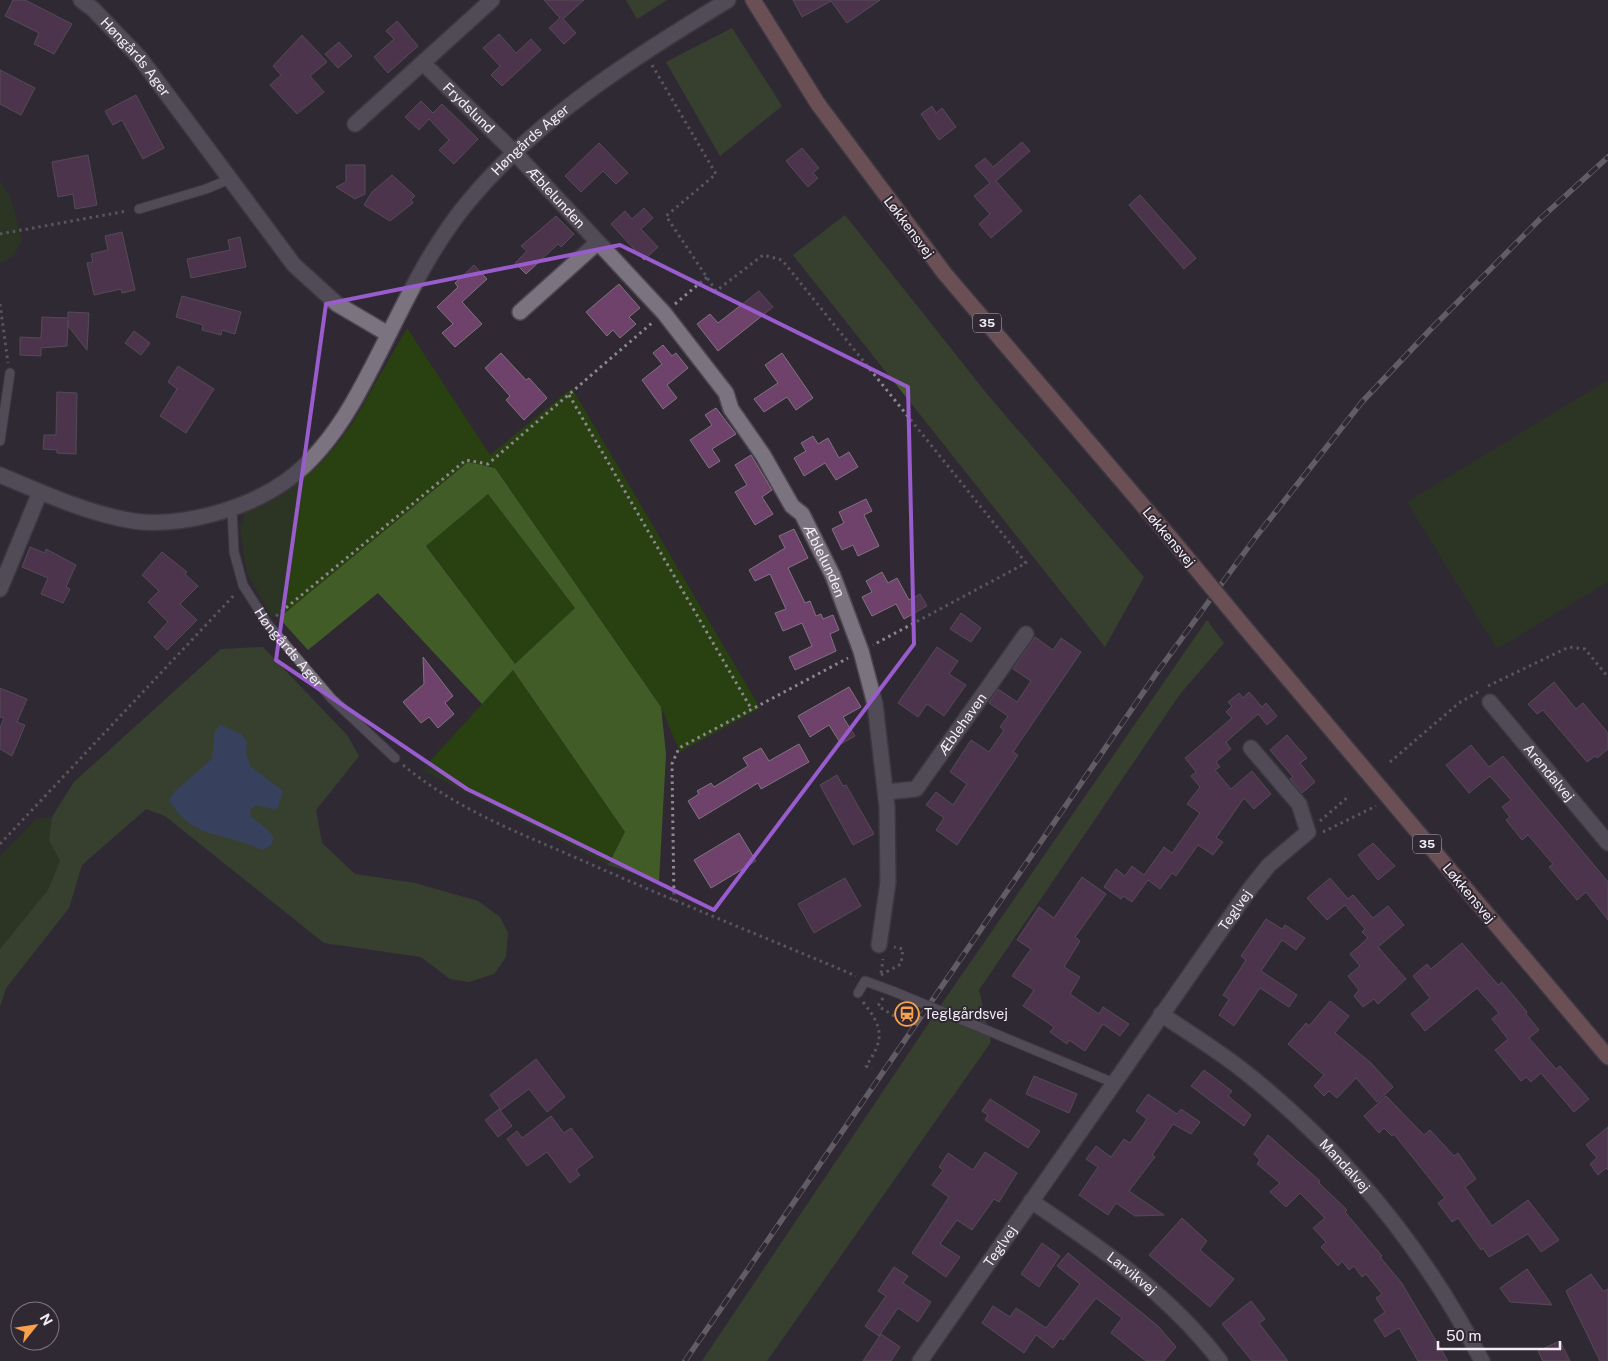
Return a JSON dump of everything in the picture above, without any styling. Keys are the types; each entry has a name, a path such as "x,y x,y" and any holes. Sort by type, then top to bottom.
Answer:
{"main road":[{"name":"Løkkensvej","path":"752,0 836,131 945,274 1169,536 1608,1057"}],"street":[{"name":"Høngårds Ager","path":"81,0 93,9 140,58 294,265 337,304 388,334"},
{"path":"355,124 492,0"},
{"name":"Høngårds Ager","path":"0,475 90,511 135,521 176,521 232,509 286,481 322,448 351,405 426,262 467,203 514,152 592,87 728,0"},
{"name":"Frydslund","path":"423,63 514,152"},
{"name":"Æblelunden","path":"514,152 597,244 664,313 726,393 731,409 763,455 792,506 802,514 833,576 862,651 875,704 886,792 888,882 879,945"},
{"path":"520,312 597,244"},
{"path":"0,589 40,492"},
{"name":"Æblehaven","path":"886,792 916,789 1026,634"},
{"name":"Arendalvej","path":"1490,702 1608,843"},
{"path":"1252,748 1299,804 1308,832"},
{"name":"Teglvej","path":"920,1361 1249,890 1269,865 1308,832"},
{"name":"Mandalvej","path":"1161,1014 1244,1071 1290,1109 1333,1151 1410,1242 1443,1292 1482,1361"},
{"name":"Larvikvej","path":"1031,1201 1121,1262 1167,1303 1220,1361"}],"lane":[{"path":"139,209 206,189 230,178"},
{"path":"0,441 10,373"},
{"name":"Høngårds Ager","path":"232,509 234,552 243,585 267,623 331,698 395,758"},
{"path":"858,993 866,980 1114,1083"}],"path":[{"path":"644,52 716,174 666,216 716,291 763,254 782,260 1026,563 680,748 672,764 674,901"},
{"path":"0,234 139,209"},
{"path":"267,623 466,460 488,464 707,277"},
{"path":"0,304 10,373"},
{"path":"569,395 752,710"},
{"path":"0,844 243,585"},
{"path":"1390,762 1459,703 1481,690 1569,648 1585,649 1608,677"},
{"path":"395,758 426,783 461,806 674,901 866,980"},
{"path":"1308,832 1349,796"},
{"path":"1308,832 1321,833 1390,800"},
{"path":"877,985 881,974 901,964 903,949 879,945"},
{"path":"892,991 878,1006 904,1022"},
{"path":"858,993 877,1022 880,1036 877,1051 866,1066 872,1069"}],"highlighted area":[{"path":"620,245 908,387 914,644 714,910 467,789 276,660 326,304"}],"green space":[{"path":"626,0 667,0 637,19"},
{"path":"732,28 782,106 720,156 666,62"},
{"path":"0,181 11,199 22,239 15,254 2,263 0,263"},
{"path":"845,215 987,394 1144,577 1105,647 793,255"},
{"path":"407,328 490,455 572,388 760,708 680,752 661,707 495,468 468,462 280,618 271,616 247,573 240,527 245,513 279,496 315,469 335,447 352,424"},
{"path":"1608,380 1608,582 1497,649 1407,502"},
{"path":"468,462 495,468 661,707 666,754 659,881 608,865 625,832 513,670 482,704 378,593 308,650 279,618","holes":["488,494 575,608 515,664 426,546"]},
{"path":"488,494 575,608 515,665 426,545"},
{"path":"1207,620 1224,643 1180,694 979,990 991,1042 767,1361 702,1361 945,999"},
{"path":"263,647 347,735 359,756 316,810 322,843 355,874 415,883 478,901 500,917 508,933 506,957 494,974 469,982 450,979 421,957 324,943 165,816 146,809 82,865 69,908 6,988 0,1007 0,949 48,890 60,861 49,840 52,817 74,782 221,649"},
{"path":"513,670 625,832 608,865 422,770"},
{"path":"52,817 49,840 60,861 48,890 0,949 0,856 36,819"}],"water":[{"path":"221,725 241,734 247,742 246,754 250,766 283,791 278,807 274,809 256,805 251,809 250,815 269,831 274,838 270,846 262,850 200,829 189,823 169,800 174,792 212,759 215,731"}],"building":[{"path":"13,0 25,0 72,24 54,54 34,44 39,33 5,16"},
{"path":"544,0 584,0 563,19 576,33 564,44 549,28 560,18"},
{"path":"793,0 880,0 847,23 831,1 802,17"},
{"path":"397,21 418,46 388,73 374,57 394,39 386,31"},
{"path":"499,34 516,53 531,39 541,50 502,86 491,75 500,66 483,48"},
{"path":"302,35 327,62 310,76 324,92 297,114 270,85 281,75 273,66"},
{"path":"339,42 352,56 338,68 325,54"},
{"path":"0,70 35,88 21,115 0,104"},
{"path":"136,95 164,148 143,159 122,120 113,125 105,111"},
{"path":"421,101 433,113 442,104 478,139 454,164 439,150 449,140 429,119 419,130 405,117"},
{"path":"932,106 936,113 942,108 956,127 939,140 921,114"},
{"path":"1022,142 1030,151 996,181 1022,211 991,238 979,224 990,214 974,196 990,183 975,166 985,158 993,167"},
{"path":"599,143 628,173 616,184 603,171 581,192 565,176"},
{"path":"802,148 819,168 813,173 818,178 808,187 786,161"},
{"path":"88,155 97,205 75,209 73,194 58,197 52,162"},
{"path":"346,165 365,165 365,194 355,199 336,187 346,182"},
{"path":"392,175 415,196 411,200 413,203 390,221 364,205 372,192"},
{"path":"1140,195 1196,258 1184,269 1129,205"},
{"path":"644,208 653,218 641,229 658,247 644,260 611,224 625,211 632,219"},
{"path":"556,216 574,234 561,247 558,244 526,274 515,263 527,251 521,246"},
{"path":"122,232 135,290 122,293 121,289 94,295 87,263 93,262 91,254 108,250 105,236"},
{"path":"240,237 246,267 191,278 187,259 230,250 228,240"},
{"path":"474,265 487,279 462,302 482,324 455,347 442,333 453,324 437,307 458,287 455,283"},
{"path":"619,284 640,308 629,317 636,324 620,338 613,330 607,336 586,312"},
{"path":"759,291 773,307 718,351 697,324 710,314 718,323"},
{"path":"182,296 241,312 235,334 222,330 221,335 202,330 203,325 176,317"},
{"path":"68,312 89,313 87,350 68,326 68,320 67,346 41,348 41,356 20,355 20,337 41,338 42,317 68,318"},
{"path":"134,331 150,343 141,355 125,343"},
{"path":"663,345 672,356 676,353 688,368 667,385 677,398 663,409 642,380 662,364 653,353"},
{"path":"501,353 526,380 529,378 547,398 524,420 506,400 510,396 485,368"},
{"path":"782,353 813,398 796,410 787,397 764,412 754,399 778,383 765,365"},
{"path":"178,366 214,389 186,433 160,416 177,389 168,382"},
{"path":"57,392 77,393 76,454 57,453 57,450 43,449 44,435 56,435"},
{"path":"716,408 736,434 712,449 720,461 709,468 690,440 712,425 705,415"},
{"path":"813,436 818,444 828,438 839,458 849,452 858,467 836,480 825,463 804,476 794,458 806,451 801,443"},
{"path":"751,455 772,490 762,497 773,514 755,525 735,492 747,485 735,465"},
{"path":"866,499 872,511 864,515 879,546 858,556 853,545 842,550 832,529 844,523 839,512"},
{"path":"794,529 808,558 788,568 805,603 810,601 816,616 821,614 823,619 833,615 839,630 830,634 836,651 795,670 789,657 812,646 802,623 783,631 775,613 786,609 770,574 755,581 749,570 785,548 779,536"},
{"path":"30,547 45,553 46,549 76,565 66,587 70,589 63,603 41,594 48,578 22,567"},
{"path":"162,552 187,572 185,574 198,586 180,604 197,620 167,650 154,637 168,622 148,602 159,591 142,575"},
{"path":"882,572 888,583 897,578 909,600 920,594 927,606 904,619 896,604 872,616 862,597 872,592 866,581"},
{"path":"961,613 981,628 971,642 950,629"},
{"path":"1035,637 1053,650 1061,638 1081,652 1013,752 1018,755 957,845 936,830 944,818 926,805 936,792 953,805 967,784 950,772 971,740 989,752 1004,730 1000,727 1008,716 989,703 998,689 1017,702 1031,681 1013,669"},
{"path":"937,647 958,661 949,674 966,685 944,716 927,704 918,717 898,703"},
{"path":"423,657 453,696 445,703 454,714 438,728 429,717 421,723 403,702 424,684"},
{"path":"1554,682 1576,709 1583,703 1608,733 1608,749 1597,758 1595,756 1587,762 1543,710 1537,714 1528,704"},
{"path":"849,687 861,707 843,717 855,736 841,744 829,725 810,737 798,716"},
{"path":"0,688 27,699 17,722 25,725 12,756 0,749 0,728 4,718 0,717"},
{"path":"1249,692 1262,707 1266,703 1277,716 1267,725 1258,714 1226,742 1231,749 1216,762 1220,767 1215,770 1231,789 1252,771 1271,794 1254,809 1244,798 1216,838 1223,842 1213,855 1198,845 1176,876 1172,873 1160,889 1148,880 1132,902 1123,896 1121,899 1104,887 1116,869 1125,876 1132,866 1144,875 1164,847 1172,853 1200,813 1187,804 1200,787 1191,776 1196,772 1185,758 1232,718 1226,712 1232,706 1228,702 1239,693 1243,698"},
{"path":"1287,735 1307,758 1300,763 1315,782 1302,793 1290,779 1293,777 1270,750"},
{"path":"799,744 809,762 761,789 758,783 699,819 688,801 699,794 697,791 711,783 714,787 748,766 743,758 761,748 769,761"},
{"path":"1471,745 1489,767 1503,756 1608,882 1608,920 1586,892 1577,900 1549,867 1553,864 1528,835 1522,840 1506,820 1510,817 1502,807 1511,800 1490,776 1469,793 1446,765"},
{"path":"837,775 843,786 846,785 874,834 853,845 820,785"},
{"path":"739,833 756,861 711,888 694,860"},
{"path":"1373,843 1395,866 1378,880 1358,855"},
{"path":"1082,877 1106,894 1075,937 1080,941 1064,967 1080,977 1070,994 1099,1014 1103,1007 1129,1024 1120,1036 1103,1024 1085,1051 1069,1040 1067,1044 1050,1032 1054,1027 1023,1006 1034,990 1012,976 1031,949 1017,940 1039,907 1054,918"},
{"path":"845,878 861,906 814,933 798,904"},
{"path":"1330,878 1348,899 1353,895 1373,918 1388,906 1404,925 1378,947 1406,979 1378,1004 1374,999 1363,1007 1354,996 1359,990 1348,976 1360,966 1350,954 1368,938 1362,932 1365,929 1345,905 1327,920 1307,898"},
{"path":"1266,919 1282,929 1285,925 1305,938 1296,950 1282,940 1261,971 1297,995 1289,1007 1260,988 1234,1026 1219,1015 1229,999 1223,995 1246,960 1241,956"},
{"path":"1462,943 1498,985 1502,982 1527,1012 1526,1014 1539,1030 1529,1038 1556,1069 1560,1066 1589,1099 1574,1112 1541,1073 1531,1082 1526,1077 1521,1081 1495,1050 1508,1039 1492,1019 1499,1013 1477,988 1425,1031 1411,1014 1430,998 1413,976 1427,964 1431,969"},
{"path":"1330,1001 1349,1016 1335,1033 1371,1063 1393,1087 1377,1102 1356,1078 1337,1098 1329,1091 1324,1096 1314,1086 1324,1075 1288,1044 1306,1023 1309,1026"},
{"path":"536,1059 565,1097 547,1112 529,1089 501,1110 490,1095"},
{"path":"1204,1070 1232,1091 1228,1096 1251,1115 1244,1126 1191,1086"},
{"path":"1034,1076 1077,1094 1069,1113 1026,1094"},
{"path":"1148,1094 1177,1114 1181,1109 1200,1122 1191,1134 1173,1124 1152,1155 1155,1157 1129,1191 1164,1215 1135,1216 1116,1203 1108,1215 1079,1195 1098,1167 1086,1159 1096,1146 1111,1157 1124,1139 1130,1143 1147,1119 1136,1111"},
{"path":"1386,1096 1424,1135 1430,1130 1454,1156 1458,1153 1476,1179 1465,1187 1492,1226 1528,1200 1559,1240 1541,1252 1528,1234 1489,1257 1483,1248 1481,1250 1458,1218 1452,1222 1438,1203 1445,1198 1394,1134 1392,1136 1384,1128 1379,1133 1364,1116"},
{"path":"990,1099 1040,1131 1028,1148 985,1120 988,1115 982,1111"},
{"path":"499,1109 512,1126 498,1137 485,1120"},
{"path":"551,1116 564,1133 571,1128 593,1157 576,1170 580,1175 570,1183 547,1152 527,1166 507,1139 517,1131 522,1138"},
{"path":"1608,1127 1608,1170 1606,1168 1598,1175 1590,1164 1597,1158 1586,1145"},
{"path":"1268,1135 1320,1181 1319,1183 1347,1210 1345,1212 1401,1282 1448,1361 1418,1361 1399,1328 1385,1337 1374,1320 1385,1312 1376,1298 1382,1294 1366,1274 1362,1277 1354,1266 1349,1270 1342,1261 1338,1266 1321,1247 1326,1242 1313,1228 1325,1218 1300,1193 1286,1207 1270,1192 1280,1183 1257,1164 1260,1160 1254,1154"},
{"path":"985,1152 1017,1173 999,1202 994,1199 972,1230 957,1220 940,1244 960,1257 946,1277 912,1253 949,1197 932,1185 943,1170 939,1167 948,1153 973,1170"},
{"path":"1182,1218 1207,1241 1200,1250 1234,1279 1210,1307 1149,1255"},
{"path":"1042,1243 1060,1256 1039,1287 1021,1274"},
{"path":"1068,1253 1158,1326 1176,1347 1164,1361 1146,1361 1111,1333 1122,1318 1096,1298 1063,1340 1060,1338 1053,1348 1036,1335 1024,1353 982,1323 993,1306 1010,1317 1016,1308 1046,1328 1080,1284 1057,1266"},
{"path":"894,1267 908,1276 903,1283 931,1302 918,1322 898,1308 879,1336 865,1326 886,1296 878,1291"},
{"path":"1527,1269 1552,1305 1510,1302 1500,1288"},
{"path":"1591,1274 1603,1291 1608,1289 1608,1361 1600,1361 1566,1291"},
{"path":"1251,1301 1265,1319 1259,1323 1288,1361 1252,1361 1222,1324"},
{"path":"881,1334 900,1347 891,1361 863,1361"},
{"path":"1560,1341 1570,1361 1543,1361 1538,1351"}],"railway":[{"path":"685,1361 1158,671 1255,538 1362,402 1541,218 1608,157"}],"place":[{"name":"Teglgårdsvej","path":"907,1014"}]}
